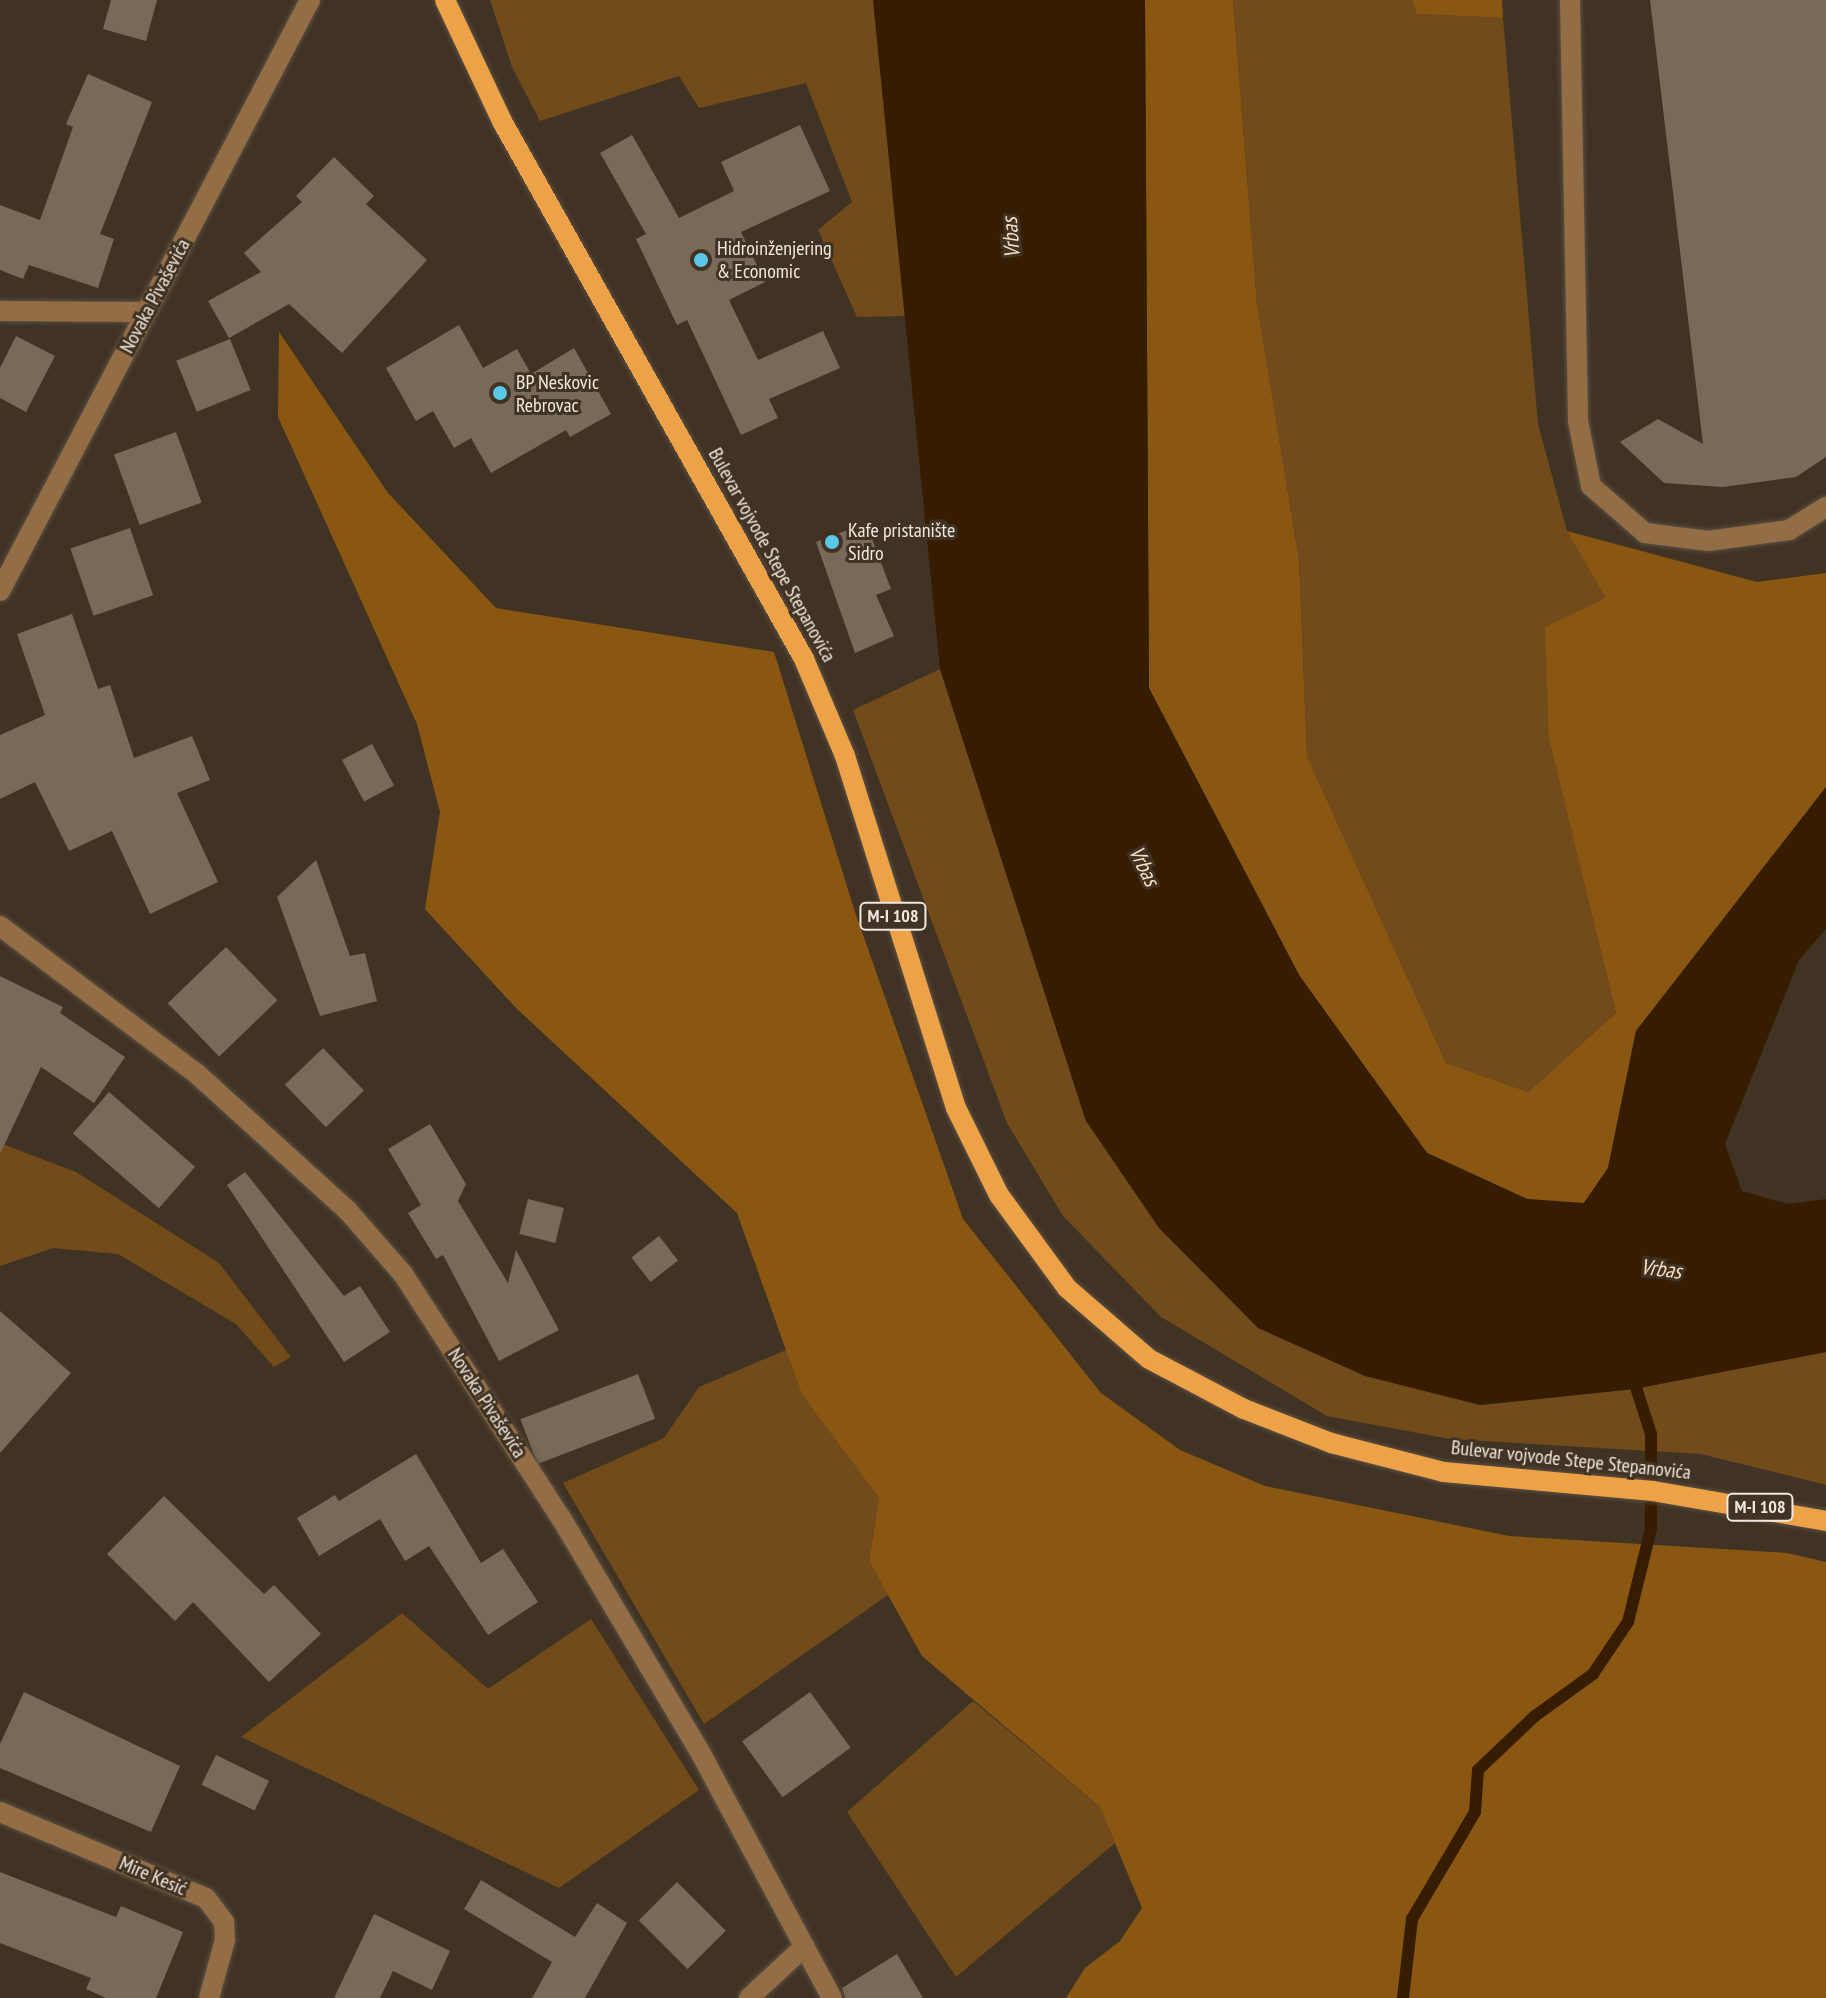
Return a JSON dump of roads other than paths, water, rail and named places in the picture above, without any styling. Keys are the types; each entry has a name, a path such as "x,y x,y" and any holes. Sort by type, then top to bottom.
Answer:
{"main road":[{"name":"Bulevar vojvode Stepe Stepanovića","path":"445,0 510,135 804,659 845,756 956,1108 999,1195 1042,1258 1101,1321 1149,1359 1295,1430 1444,1472 1694,1496 1826,1521"}],"street":[{"name":"Novaka Pivaševića","path":"0,591 310,0"},
{"path":"1570,0 1578,421 1591,486 1645,533 1708,541 1789,530 1826,507"},
{"path":"0,311 145,312"},
{"name":"Novaka Pivaševića","path":"0,926 220,1094 348,1211 403,1274 569,1531 700,1752 832,1998"},
{"name":"Mire Kesić","path":"0,1812 206,1898 224,1929 209,1998"},
{"path":"749,1998 805,1946"}],"water":[{"name":"Vrbas","path":"873,0 1145,0 1149,688 1299,975 1427,1153 1527,1199 1584,1203 1608,1168 1636,1031 1826,787 1826,929 1799,960 1725,1144 1742,1191 1788,1204 1826,1199 1826,1352 1634,1389 1480,1405 1365,1376 1258,1328 1159,1228 1086,1121 940,669"}],"waterway":[{"path":"1403,1998 1412,1919 1475,1812 1478,1770 1535,1716 1593,1674 1628,1622 1651,1529 1651,1434 1632,1375"}],"place":[{"name":"Hidroinženjering & Economic","path":"701,260"},
{"name":"BP Neskovic Rebrovac","path":"500,393"},
{"name":"Kafe pristanište Sidro","path":"832,542"}]}
